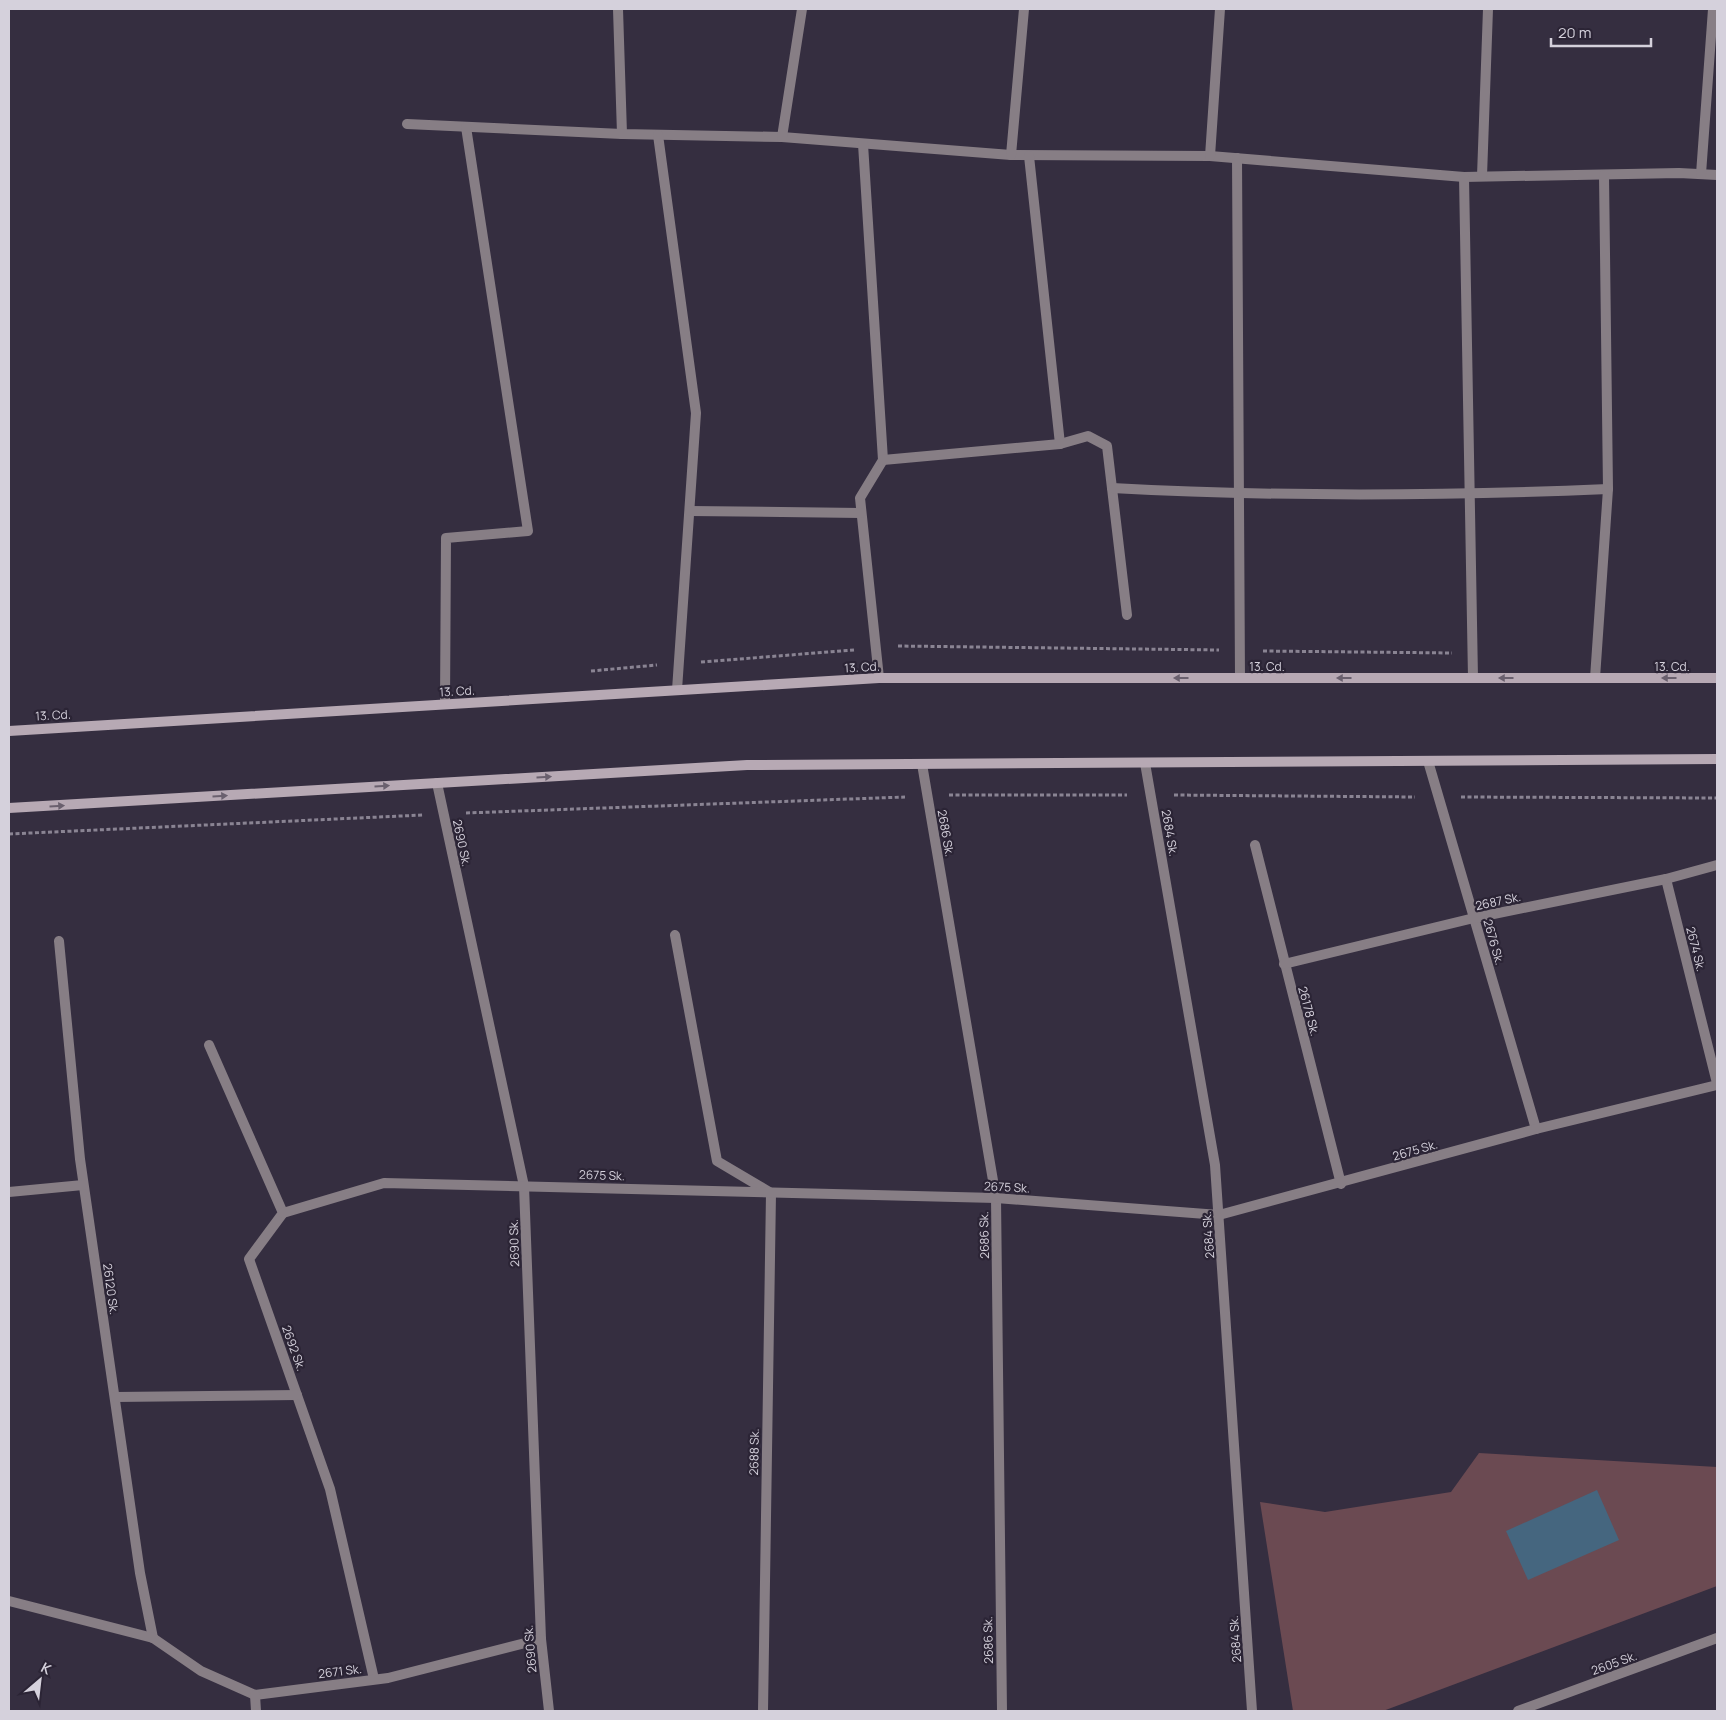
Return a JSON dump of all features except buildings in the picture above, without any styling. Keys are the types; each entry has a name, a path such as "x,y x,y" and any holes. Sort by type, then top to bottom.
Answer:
{"main road":[{"name":"13. Cd.","path":"9,731 879,678 1717,678"},
{"path":"9,808 747,765 1717,759"}],"street":[{"path":"618,9 622,134"},
{"path":"782,137 802,9"},
{"path":"1011,155 1024,9"},
{"path":"1210,156 1220,9"},
{"path":"1482,176 1488,9"},
{"path":"1701,174 1713,9"},
{"path":"407,124 622,134 782,137 1029,156 1210,156 1464,177 1717,175"},
{"path":"445,704 446,538 528,531 466,127"},
{"path":"658,135 696,413 677,690"},
{"path":"863,144 883,460 860,498 879,678"},
{"path":"1029,156 1060,444"},
{"path":"1237,158 1240,678"},
{"path":"1594,678 1608,489 1604,175"},
{"path":"1464,177 1468,495 1473,678"},
{"path":"883,460 1060,444 1088,436 1107,446 1127,615"},
{"path":"1112,488 1239,494 1468,495 1608,489"},
{"path":"690,511 861,514"},
{"name":"2676 Sk.","path":"1428,761 1536,1129"},
{"name":"2684 Sk.","path":"1145,763 1214,1165 1219,1215 1252,1711"},
{"name":"2686 Sk.","path":"922,764 996,1198 1002,1711"},
{"name":"2690 Sk.","path":"437,783 524,1186 541,1639 549,1711"},
{"name":"26178 Sk.","path":"1255,845 1341,1184"},
{"name":"2687 Sk.","path":"1284,964 1474,918 1666,879 1717,865"},
{"name":"2674 Sk.","path":"1666,879 1717,1084"},
{"path":"675,935 717,1161 771,1193"},
{"name":"26120 Sk.","path":"59,941 83,1184 140,1573 153,1638"},
{"path":"209,1044 283,1214"},
{"name":"2675 Sk.","path":"283,1214 384,1183 996,1198 1219,1215 1341,1184 1536,1129 1717,1084"},
{"path":"9,1192 83,1184"},
{"name":"2688 Sk.","path":"763,1711 771,1193"},
{"name":"2692 Sk.","path":"283,1214 249,1259 330,1490 374,1679"},
{"path":"115,1397 297,1395"},
{"path":"9,1601 153,1638 201,1671 255,1695 256,1711"},
{"name":"2605 Sk.","path":"1518,1711 1717,1638"},
{"name":"2671 Sk.","path":"255,1695 374,1679 541,1639"}],"path":[{"path":"9,834 443,814 927,796 1151,795 1717,798"}],"shaded area":[{"path":"1479,1453 1717,1467 1717,1586 1383,1711 1293,1711 1260,1502 1325,1512 1451,1492"}],"water":[{"path":"1597,1490 1619,1540 1528,1580 1506,1531"}]}
